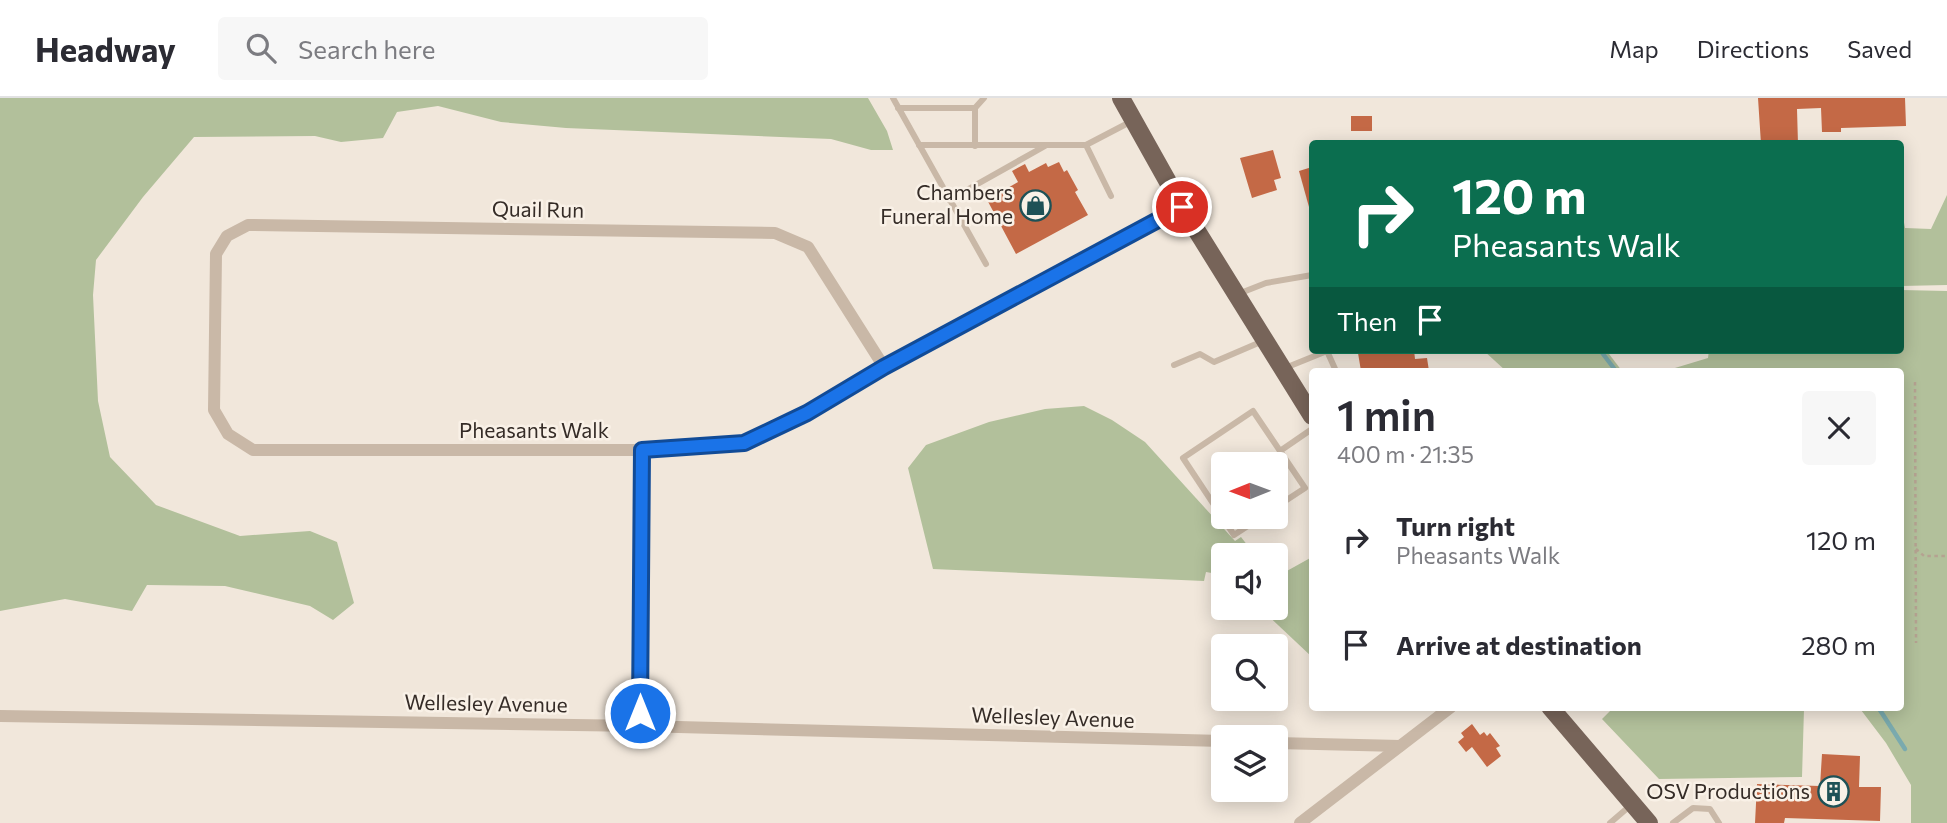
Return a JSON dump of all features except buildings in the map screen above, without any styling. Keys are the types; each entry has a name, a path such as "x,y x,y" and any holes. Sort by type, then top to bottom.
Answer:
{"main road":[{"path":"1121,98 1182,207 1309,411"},
{"path":"1553,711 1649,823"}],"street":[{"name":"Pheasants Walk","path":"215,335 214,410 228,433 253,450 642,450 744,443 807,413 884,367 1182,207"},
{"name":"Quail Run","path":"215,335 216,254 227,236 248,225 775,233 808,247 884,367"},
{"path":"640,726 642,450"},
{"path":"1300,823 1446,711"},
{"name":"Wellesley Avenue","path":"0,716 640,726 1211,741"},
{"path":"1288,743 1400,746"}],"lane":[{"path":"893,98 986,264"},
{"path":"975,146 975,108 984,98"},
{"path":"898,108 975,108"},
{"path":"919,145 1086,145 1130,111"},
{"path":"1086,145 1111,196"},
{"path":"949,200 1046,146"},
{"path":"1236,295 1266,283 1309,276"},
{"path":"1174,365 1200,355 1214,362 1265,340"},
{"path":"1283,369 1319,354"},
{"path":"1211,500 1183,458 1253,411 1280,452 1309,431"},
{"path":"1288,464 1304,488 1288,499"},
{"path":"1230,529 1234,535 1243,529"},
{"path":"1609,823 1633,804"},
{"path":"1673,823 1693,808 1710,809 1719,823"}],"path":[{"path":"1915,382 1916,643"},
{"path":"1916,549 1924,556 1947,556"}],"green space":[{"path":"0,98 868,98 887,131 893,150 871,150 831,139 566,128 501,122 438,106 397,112 383,138 341,142 315,136 194,137 143,197 96,260 93,295 98,401 110,457 156,505 240,536 310,531 337,542 354,603 333,620 310,606 225,586 147,585 132,611 65,599 0,611"},
{"path":"1947,195 1947,285 1904,286 1904,222 1905,228 1931,229"},
{"path":"1904,290 1947,291 1947,823 1911,823 1911,785 1886,743 1862,711 1904,711 1904,368 1675,368 1708,358 1708,354 1904,354"},
{"path":"1487,354 1609,354 1620,368 1503,368"},
{"path":"1084,406 1112,420 1145,442 1211,515 1211,529 1224,529 1235,541 1241,537 1246,543 1211,543 1211,573 1206,572 1204,581 933,569 908,468 926,445 989,422 1045,409"},
{"path":"1309,559 1309,654 1273,620 1288,620 1288,570"},
{"path":"1610,711 1804,711 1802,777 1659,779 1602,719"}],"waterway":[{"path":"1603,354 1614,368"},
{"path":"1881,711 1905,749"}],"place":[{"name":"Chambers Funeral Home","path":"1036,205"},
{"name":"OSV Productions","path":"1833,792"}],"route":[{"path":"640,713 642,450 744,443 807,413 884,367 1182,207"}]}
